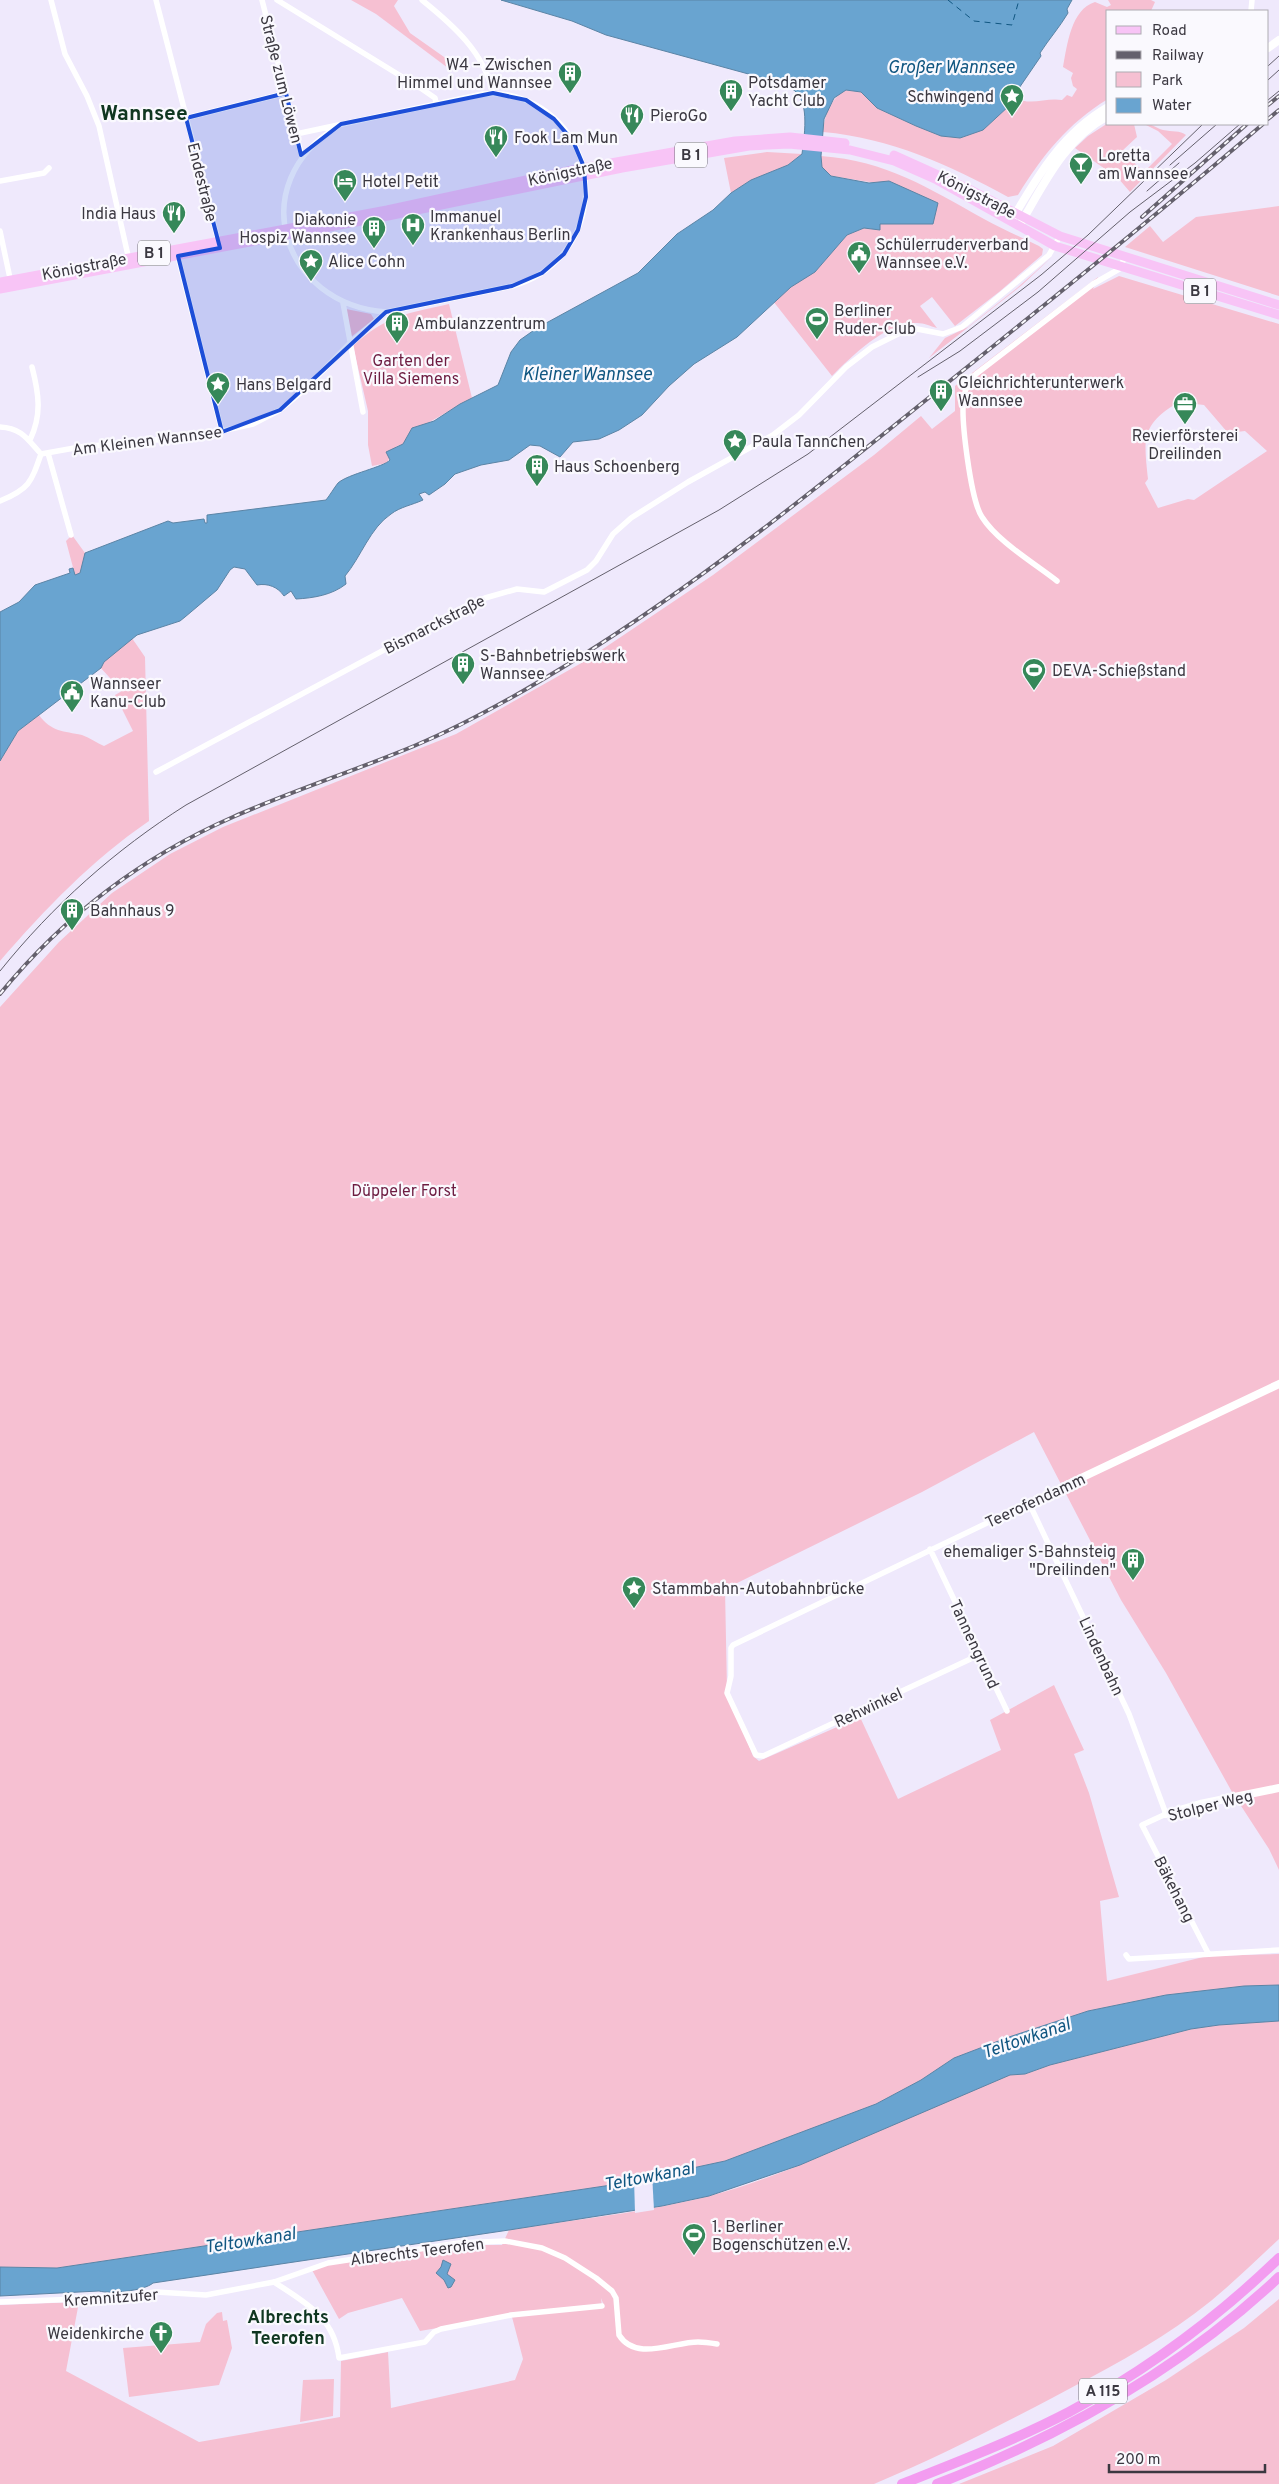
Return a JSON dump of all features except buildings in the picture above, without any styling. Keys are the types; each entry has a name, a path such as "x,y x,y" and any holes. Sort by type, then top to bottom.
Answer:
{"highway":[{"name":"A 115","path":"902,2484 1022,2435 1068,2412 1116,2384 1200,2327 1279,2258"},
{"name":"A 115","path":"937,2484 1042,2439 1139,2386 1232,2319 1279,2278"}],"main road":[{"name":"Königstraße","path":"0,282 12,283 219,245 584,171 790,141 868,148 914,162 1060,236 1124,257"},
{"name":"Königstraße","path":"833,144 912,168 1055,246 1121,268"},
{"name":"B 1","path":"1124,257 1279,305"},
{"name":"B 1","path":"1121,268 1279,316"},
{"name":"Königstraße","path":"0,289 12,283"}],"street":[{"path":"51,0 65,54 87,96 99,126 129,261"},
{"name":"Endestraße","path":"156,0 219,245"},
{"name":"Straße zum Löwen","path":"262,0 302,157"},
{"path":"277,0 422,89 435,98 436,103"},
{"path":"422,0 462,35 477,56 493,92"},
{"path":"296,134 493,92 526,100 554,119 573,141 584,171"},
{"path":"186,118 286,93"},
{"path":"1015,224 1063,142 1085,122 1106,108"},
{"path":"1031,197 1068,146 1089,128 1106,117"},
{"path":"341,124 317,140 302,157 290,181 286,198 286,232 293,252 307,275 323,290 343,303 370,311 386,312"},
{"path":"0,181 44,173 49,168"},
{"name":"Am Kleinen Wannsee","path":"45,454 80,447 150,442 222,432 253,424 280,410 304,390 350,343 386,312 512,286 542,273 564,254 578,230 586,197 584,171"},
{"path":"0,231 12,283"},
{"name":"Bismarckstraße","path":"156,772 468,605 510,590 523,590 535,593 547,592 586,570 596,561 613,534 631,518 688,482 773,435 799,415 846,367 872,347 887,338 910,329 942,334 954,332 1007,292 1050,255 1060,236"},
{"path":"177,252 222,432"},
{"path":"1057,581 994,532 981,517 973,494 964,398 969,383 976,374 1094,284 1121,268 1124,257"},
{"path":"343,303 363,412"},
{"path":"30,440 39,414 39,397 32,367"},
{"path":"0,426 18,430 45,454 71,535"},
{"path":"0,501 17,494 28,486 34,478 45,454"},
{"name":"Teerofendamm","path":"756,1755 727,1693 731,1676 731,1648 737,1643 930,1549 1279,1384"},
{"name":"Lindenbahn","path":"1029,1503 1129,1714 1166,1814"},
{"name":"Tannengrund","path":"930,1549 1007,1712"},
{"name":"Rehwinkel","path":"756,1755 763,1756 979,1654"},
{"name":"Stolper Weg","path":"1142,1825 1166,1814 1200,1804 1279,1788"},
{"name":"Bäkehang","path":"1142,1825 1208,1953"},
{"path":"1126,1955 1129,1959 1279,1950"},
{"name":"Albrechts Teerofen","path":"222,2292 274,2282 328,2263 459,2243 504,2241 550,2251 565,2258 612,2291 616,2298 619,2335 627,2343 639,2348 655,2349 697,2342 717,2344"},
{"path":"274,2282 305,2302 329,2325 337,2342 339,2358 425,2342 434,2332 442,2329 511,2314 602,2306"},
{"name":"Kremnitzufer","path":"0,2302 78,2300 156,2292 206,2295 222,2292"}],"highlighted area":[{"path":"286,93 301,155 341,124 493,93 526,100 554,119 573,141 584,167 586,197 578,230 564,254 542,273 512,286 386,312 280,410 222,432 178,256 220,248 186,118"}],"green space":[{"path":"351,0 398,0 394,6 410,33 454,64 452,71 376,14"},
{"path":"1108,0 1151,0 1155,2 1151,10 1106,10 1106,100 1080,119 1057,141 1018,195 1008,197 942,164 896,147 848,135 823,132 825,120 832,102 846,90 861,92 877,108 916,126 941,136 960,138 983,130 1009,106 1015,97 1032,102 1062,100 1067,95 1072,97 1077,89 1073,86 1071,78 1073,73 1063,67 1066,49 1075,20 1080,12 1095,2 1107,7 1111,5"},
{"path":"1106,124 1134,125 1137,137 1122,151 1144,172 1172,144 1158,131 1146,125 1152,125 1163,130 1181,132 1186,135 1130,192 1118,178 1075,148 1088,136"},
{"path":"767,152 802,154 788,165 751,180 731,193 724,158"},
{"path":"821,156 866,164 906,178 1039,246 1043,249 1042,255 955,326 932,297 920,306 937,328 917,323 893,328 870,342 832,376 773,301 797,282 815,272 847,235 864,228 880,230 880,224 933,224 876,183 831,176 822,167"},
{"path":"1279,206 1279,296 1125,247 1150,226 1163,242 1196,217"},
{"path":"1053,256 1022,285 929,358 945,338 968,327"},
{"name":"Düppeler Forst","path":"1119,276 1279,324 1279,1870 1269,1849 1232,1792 1166,1673 1121,1600 1034,1432 922,1492 725,1589 727,1690 753,1756 759,1761 860,1717 898,1799 1001,1750 990,1720 1054,1685 1084,1750 1074,1754 1089,1793 1119,1897 1100,1901 1107,1981 1207,1956 1279,1954 1279,1985 1244,1986 1166,1995 1088,2011 1009,2037 954,2058 921,2080 876,2104 725,2161 618,2184 57,2268 0,2267 0,1007 59,942 112,893 170,854 223,827 456,734 585,661 713,575 874,455 921,416 932,429 955,411 955,386 1098,277 1093,289","holes":["1179,402 1204,405 1228,433 1245,431 1267,451 1194,500 1188,499 1158,508 1145,483 1148,479 1147,434 1157,418"]},
{"name":"Garten der Villa Siemens","path":"449,304 472,398 426,424 402,445 397,446 387,463 372,466 368,445 368,411 353,346 376,328 398,317"},
{"path":"346,309 371,314 374,319 351,337"},
{"path":"72,535 85,553 80,573 75,575 66,541"},
{"path":"125,628 145,657 149,821 108,852 70,886 0,961 0,761 18,731 39,715 53,728 82,735 104,746 133,731 115,695 122,691 86,652"},
{"path":"1279,2021 1279,2239 1205,2306 1143,2348 1032,2409 920,2464 874,2484 0,2484 0,2305 79,2302 66,2371 199,2442 340,2417 341,2361 388,2352 391,2408 515,2380 523,2359 512,2317 604,2306 601,2298 602,2306 537,2311 420,2331 402,2298 348,2313 339,2319 312,2270 328,2265 463,2245 502,2245 509,2230 624,2213 709,2196 772,2176 1010,2075 1026,2074 1050,2065 1191,2029"},
{"path":"1279,2299 1279,2484 959,2484 1053,2446 1166,2380 1244,2328"},
{"path":"222,2312 223,2321 227,2320 232,2348 219,2385 129,2397 123,2348 200,2342 206,2324 217,2313"},
{"path":"334,2379 333,2416 300,2422 303,2380"}],"water":[{"name":"Kleiner Wannsee","path":"501,0 1072,0 1067,9 1068,13 1040,53 1041,56 1015,94 1010,105 983,130 960,138 941,136 877,108 861,92 846,90 834,98 824,119 822,167 831,176 869,183 889,181 938,203 933,224 880,224 880,230 864,228 847,235 815,272 791,287 737,337 694,364 669,386 642,415 619,430 599,439 573,442 560,457 540,446 530,445 509,460 481,465 455,474 429,495 425,492 419,494 423,500 395,512 377,527 345,576 346,584 335,591 316,597 296,599 291,591 284,596 272,586 257,585 245,569 234,567 217,590 180,621 137,635 104,662 101,668 18,731 0,761 0,612 19,602 35,585 70,573 69,569 73,568 75,575 80,573 85,553 168,521 173,523 204,519 205,523 207,523 207,515 326,500 338,483 390,460 386,452 403,444 412,428 434,421 460,404 498,385 511,352 520,340 537,328 638,273 677,234 713,210 731,193 751,180 788,165 802,154 805,121 803,104 800,96 785,84 606,35 572,21"},
{"name":"Teltowkanal","path":"1279,1985 1279,2021 1191,2029 1050,2065 1025,2074 1010,2075 800,2165 709,2196 662,2206 509,2230 153,2283 149,2286 127,2291 0,2296 0,2267 57,2268 618,2184 725,2161 876,2104 921,2080 954,2058 1009,2037 1088,2011 1166,1995 1244,1986"},
{"path":"443,2260 451,2264 447,2274 455,2280 451,2287 448,2288 444,2280 436,2273 441,2267"}],"pier":[{"path":"652,2174 654,2210 635,2213 634,2178"}],"ferry route":[{"path":"948,0 974,21 1012,25 1019,0"}],"tram line":[{"path":"1269,65 1279,56"},
{"path":"1269,79 1279,70"},
{"path":"1269,99 1279,91"},
{"path":"0,971 41,924 86,880 134,841 186,805 719,510 808,454 1041,275 1088,235 1202,125"},
{"path":"1170,165 1216,125"},
{"path":"918,377 960,351 1038,292 1130,212 1195,163 1239,125"},
{"path":"1147,191 1179,163"}],"railway":[{"path":"1269,104 1279,96"},
{"path":"1269,118 1279,110"},
{"path":"1142,217 1246,125"},
{"path":"0,994 50,939 77,915 136,870 167,851 233,817 414,746 456,727 558,670 667,599 753,537 837,471 1093,266 1262,125"}],"place":[{"name":"W4 – Zwischen Himmel und Wannsee","path":"570,94"},
{"name":"Potsdamer Yacht Club","path":"731,112"},
{"name":"Schwingend","path":"1012,117"},
{"name":"PieroGo","path":"632,136"},
{"name":"Fook Lam Mun","path":"496,158"},
{"name":"Loretta am Wannsee","path":"1081,185"},
{"name":"Hotel Petit","path":"345,202"},
{"name":"India Haus","path":"174,234"},
{"name":"Immanuel Krankenhaus Berlin","path":"413,246"},
{"name":"Diakonie Hospiz Wannsee","path":"374,249"},
{"name":"Schülerruderverband Wannsee e.V.","path":"859,274"},
{"name":"Alice Cohn","path":"311,282"},
{"name":"Berliner Ruder-Club","path":"817,340"},
{"name":"Ambulanzzentrum","path":"397,344"},
{"name":"Hans Belgard","path":"218,405"},
{"name":"Gleichrichterunterwerk Wannsee","path":"941,412"},
{"name":"Revierförsterei Dreilinden","path":"1185,425"},
{"name":"Paula Tannchen","path":"735,462"},
{"name":"Haus Schoenberg","path":"537,487"},
{"name":"S-Bahnbetriebswerk Wannsee","path":"463,685"},
{"name":"DEVA-Schießstand","path":"1034,691"},
{"name":"Wannseer Kanu-Club","path":"72,713"},
{"name":"Bahnhaus 9","path":"72,931"},
{"name":"ehemaliger S-Bahnsteig \"Dreilinden\"","path":"1133,1581"},
{"name":"Stammbahn-Autobahnbrücke","path":"634,1609"},
{"name":"1. Berliner Bogenschützen e.V.","path":"694,2256"},
{"name":"Weidenkirche","path":"161,2354"}],"district":[{"name":"Wannsee","path":"144,113"},
{"name":"Albrechts Teerofen","path":"288,2327"}],"water label":[{"name":"Großer Wannsee","path":"951,67"}]}
